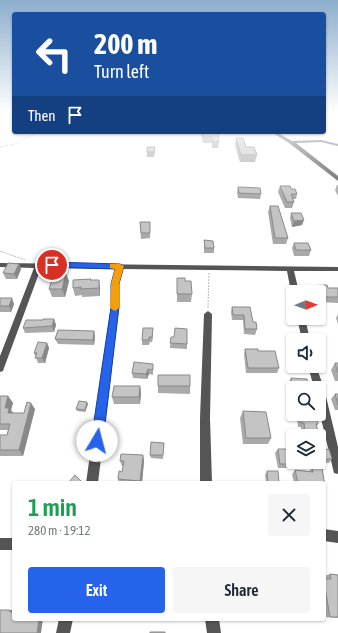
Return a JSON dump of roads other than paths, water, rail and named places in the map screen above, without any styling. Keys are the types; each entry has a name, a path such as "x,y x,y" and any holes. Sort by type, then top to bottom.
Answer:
{"street":[{"path":"288,141 338,180"},
{"path":"291,142 321,141 338,145"},
{"path":"0,265 338,269"},
{"path":"0,368 39,265"},
{"path":"92,481 115,307 115,284 120,266"},
{"path":"290,269 293,285"},
{"path":"206,481 205,426 208,314"},
{"path":"326,418 338,469"},
{"path":"326,535 338,537"},
{"path":"0,544 12,544"},
{"path":"64,633 66,621"},
{"path":"212,621 214,633"}]}
